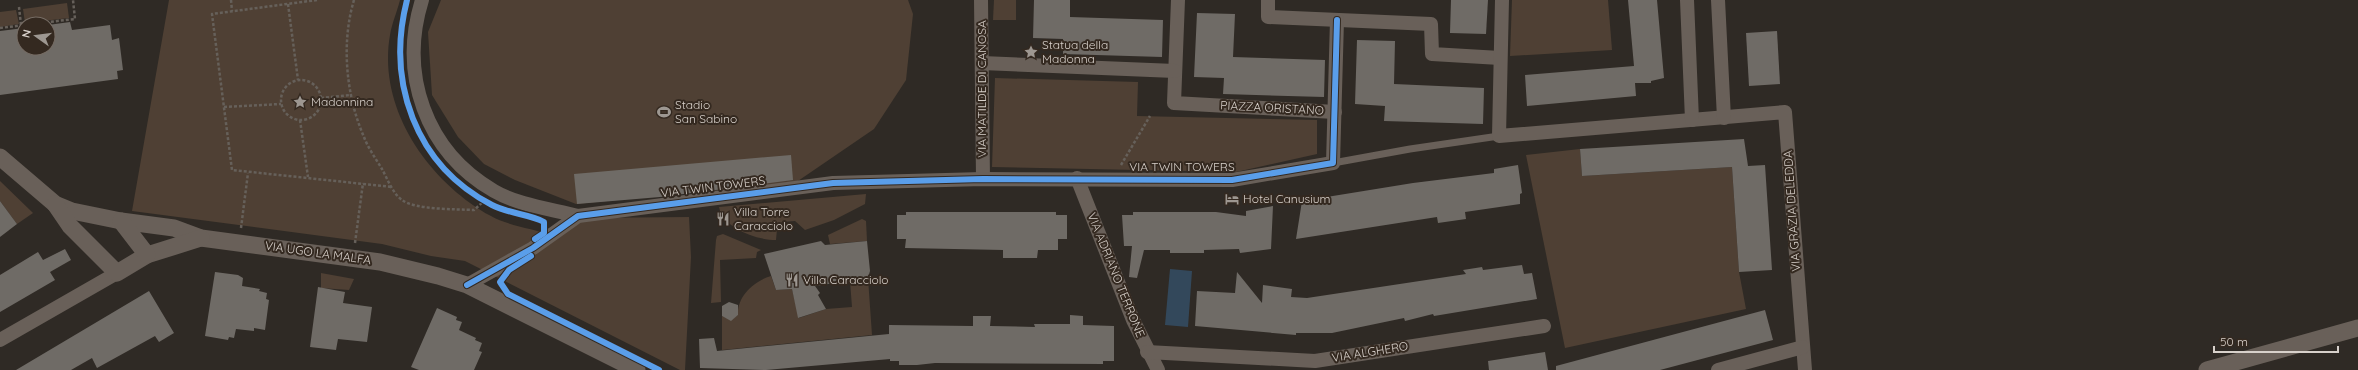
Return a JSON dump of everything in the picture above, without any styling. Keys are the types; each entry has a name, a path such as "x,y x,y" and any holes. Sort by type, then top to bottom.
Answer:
{"street":[{"path":"422,0 413,53 418,96 438,139 461,167 489,196 523,202 578,216"},
{"name":"VIA MATILDE DI CANOSA","path":"981,0 983,178"},
{"name":"PIAZZA ORISTANO","path":"1178,0 1174,103 1335,112 1337,20"},
{"path":"1268,0 1268,17 1431,24 1432,54 1500,58"},
{"path":"1499,136 1502,0"},
{"path":"1687,0 1692,120"},
{"path":"1718,0 1724,118"},
{"path":"982,63 1175,71"},
{"path":"1333,163 1335,112"},
{"name":"VIA GRAZIA DELEDDA","path":"1499,136 1785,112 1805,370"},
{"name":"VIA UGO LA MALFA","path":"0,157 55,204 72,211 121,221 174,228 201,238 353,257 438,276 467,285 637,370"},
{"name":"VIA TWIN TOWERS","path":"467,285 534,248 578,216 833,183 983,178 1232,180 1333,163"},
{"name":"VIA ADRIANO TERRONE","path":"1077,178 1147,352 1158,370"},
{"path":"55,204 70,226 117,274"},
{"path":"121,221 147,255"},
{"path":"0,340 117,274 147,255 201,238"},
{"name":"VIA ALGHERO","path":"1147,352 1315,360 1544,326"},
{"path":"2207,370 2358,328"},
{"path":"1718,370 1803,346"}],"lane":[{"name":"VIA TWIN TOWERS","path":"1333,163 1410,149 1499,136"}],"path":[{"path":"56,21 75,18 73,0"},
{"path":"231,0 232,11"},
{"path":"317,0 212,14 232,170 248,173 308,177 392,187"},
{"path":"354,0 350,13 347,42 350,95 364,138 392,187 402,200 423,207 474,210 489,196"},
{"path":"288,4 298,80"},
{"path":"18,7 20,16"},
{"path":"0,28 16,26"},
{"path":"298,80 304,80 315,86 321,98 320,104 313,116 300,120 287,114 282,104 281,97 286,86 298,80"},
{"path":"321,98 350,95"},
{"path":"224,107 282,104"},
{"path":"1114,178 1150,116"},
{"path":"300,120 308,177"},
{"path":"239,242 248,173"},
{"path":"353,257 363,183"},
{"path":"478,197 489,196"},
{"path":"489,196 492,206"}],"shaded area":[{"path":"169,0 400,0 390,35 388,63 392,90 400,116 412,140 428,163 447,184 468,201 497,219 552,235 582,218 689,217 691,257 685,370 680,370 465,261 431,256 382,244 132,211"},
{"name":"Stadio San Sabino","path":"441,0 908,0 913,14 906,80 874,129 795,183 576,204 515,180 484,164 458,137 432,95 428,32"},
{"path":"994,0 1016,0 1016,20 993,20"},
{"path":"1512,0 1608,0 1612,50 1510,56"},
{"path":"67,3 69,18 56,19 56,16 24,16 23,9"},
{"path":"16,10 17,16 16,16 16,24 0,27 0,12"},
{"path":"995,78 1138,82 1137,116 1317,120 1317,154 1236,172 992,167"},
{"path":"1580,149 1582,176 1732,167 1739,272 1746,309 1565,348 1526,155"},
{"path":"0,181 33,213 17,224 0,201"},
{"path":"866,194 865,204 834,220 805,230 795,221 782,222 777,229 776,240 759,238 734,227 727,221 719,207"},
{"path":"862,219 866,221 867,241 830,244 828,235"},
{"path":"723,234 761,250 757,252 756,258 720,260 721,302 711,303 716,240 717,236"},
{"path":"321,273 354,279 349,290 321,288"},
{"path":"771,276 776,290 792,289 799,318 826,309 852,307 850,281 868,278 872,335 722,350 722,316 731,320 738,315 740,302 748,290 765,278"}],"water":[{"path":"1170,269 1192,271 1188,327 1165,325"}],"building":[{"path":"1034,0 1070,0 1070,17 1163,20 1162,57 1063,54 1063,39 1033,38"},
{"path":"1451,0 1488,0 1486,34 1450,33"},
{"path":"1628,0 1657,0 1664,78 1651,81 1651,83 1635,83 1636,96 1527,106 1525,75 1634,66"},
{"path":"1197,13 1235,14 1233,57 1325,60 1324,97 1223,94 1224,78 1194,77"},
{"path":"70,22 72,30 110,25 112,40 119,38 123,70 117,71 118,79 0,95 0,31 16,29 16,56 56,56 56,24"},
{"path":"1777,31 1780,84 1749,86 1746,33"},
{"path":"1357,40 1395,41 1394,84 1484,88 1483,124 1384,121 1385,106 1355,104"},
{"path":"1744,139 1748,166 1765,165 1772,270 1739,272 1732,167 1582,176 1580,149"},
{"path":"791,155 793,180 660,197 577,204 574,174"},
{"path":"1518,165 1522,193 1520,194 1520,204 1465,212 1466,219 1438,223 1437,217 1296,239 1302,201 1413,183 1494,173 1494,169"},
{"path":"0,201 17,224 0,237"},
{"path":"1273,206 1271,249 1240,253 1239,249 1204,250 1204,253 1170,253 1170,250 1144,250 1137,278 1129,277 1132,246 1124,246 1122,215 1133,215 1133,212 1216,212 1246,216 1246,211"},
{"path":"906,212 1056,212 1056,215 1067,215 1067,239 1058,239 1058,250 1038,250 1037,258 1003,258 1003,250 905,248 906,239 897,239 897,215 906,215"},
{"name":"Villa Caracciolo","path":"821,241 825,245 867,241 870,271 868,278 815,286 820,293 818,295 826,309 798,318 792,289 776,290 764,254"},
{"path":"65,249 71,260 50,272 55,280 0,312 0,275 38,252 43,260"},
{"path":"1522,265 1524,274 1532,273 1537,299 1434,316 1433,314 1405,321 1404,318 1332,333 1296,333 1296,335 1195,326 1197,291 1235,293 1237,272 1262,303 1263,285 1292,289 1291,297 1307,298 1466,274 1463,270 1482,267 1483,270"},
{"path":"215,272 238,275 243,278 242,286 260,289 259,291 267,293 266,299 269,300 265,330 254,328 254,331 236,329 234,338 229,337 228,340 205,336"},
{"path":"318,287 345,292 343,303 372,307 367,342 338,339 336,350 310,347"},
{"path":"149,291 174,333 159,342 155,336 97,368 92,358 71,370 16,370"},
{"path":"729,302 738,305 738,315 731,321 722,316 722,306"},
{"path":"437,308 457,317 456,320 462,322 459,330 476,338 475,340 482,343 479,351 482,352 474,370 419,370 411,367"},
{"path":"1765,310 1773,340 1660,370 1556,370 1556,366"},
{"path":"1070,315 1083,316 1083,325 1114,326 1114,361 1103,361 1103,364 935,363 899,365 899,361 890,361 890,359 766,370 700,368 699,339 714,338 717,351 889,334 889,325 973,326 973,316 991,316 990,326 1035,327 1034,324 1070,324"},
{"path":"1545,352 1548,370 1489,370 1488,361"}],"cycle path":[{"path":"407,0 401,31 401,61 404,90 413,118 426,144 443,168 465,188 492,205 544,222 544,233 535,239"},
{"path":"467,285 533,248 578,216 833,183 983,179 1232,180 1333,163 1337,20"},
{"path":"531,256 509,270 500,282 508,294 659,370"}],"place":[{"name":"Statua della Madonna","path":"1031,52"},
{"name":"Madonnina","path":"300,102"},
{"name":"Stadio San Sabino","path":"664,112"},
{"name":"Hotel Canusium","path":"1232,199"},
{"name":"Villa Torre Caracciolo","path":"723,219"},
{"name":"Villa Caracciolo","path":"792,280"}]}
